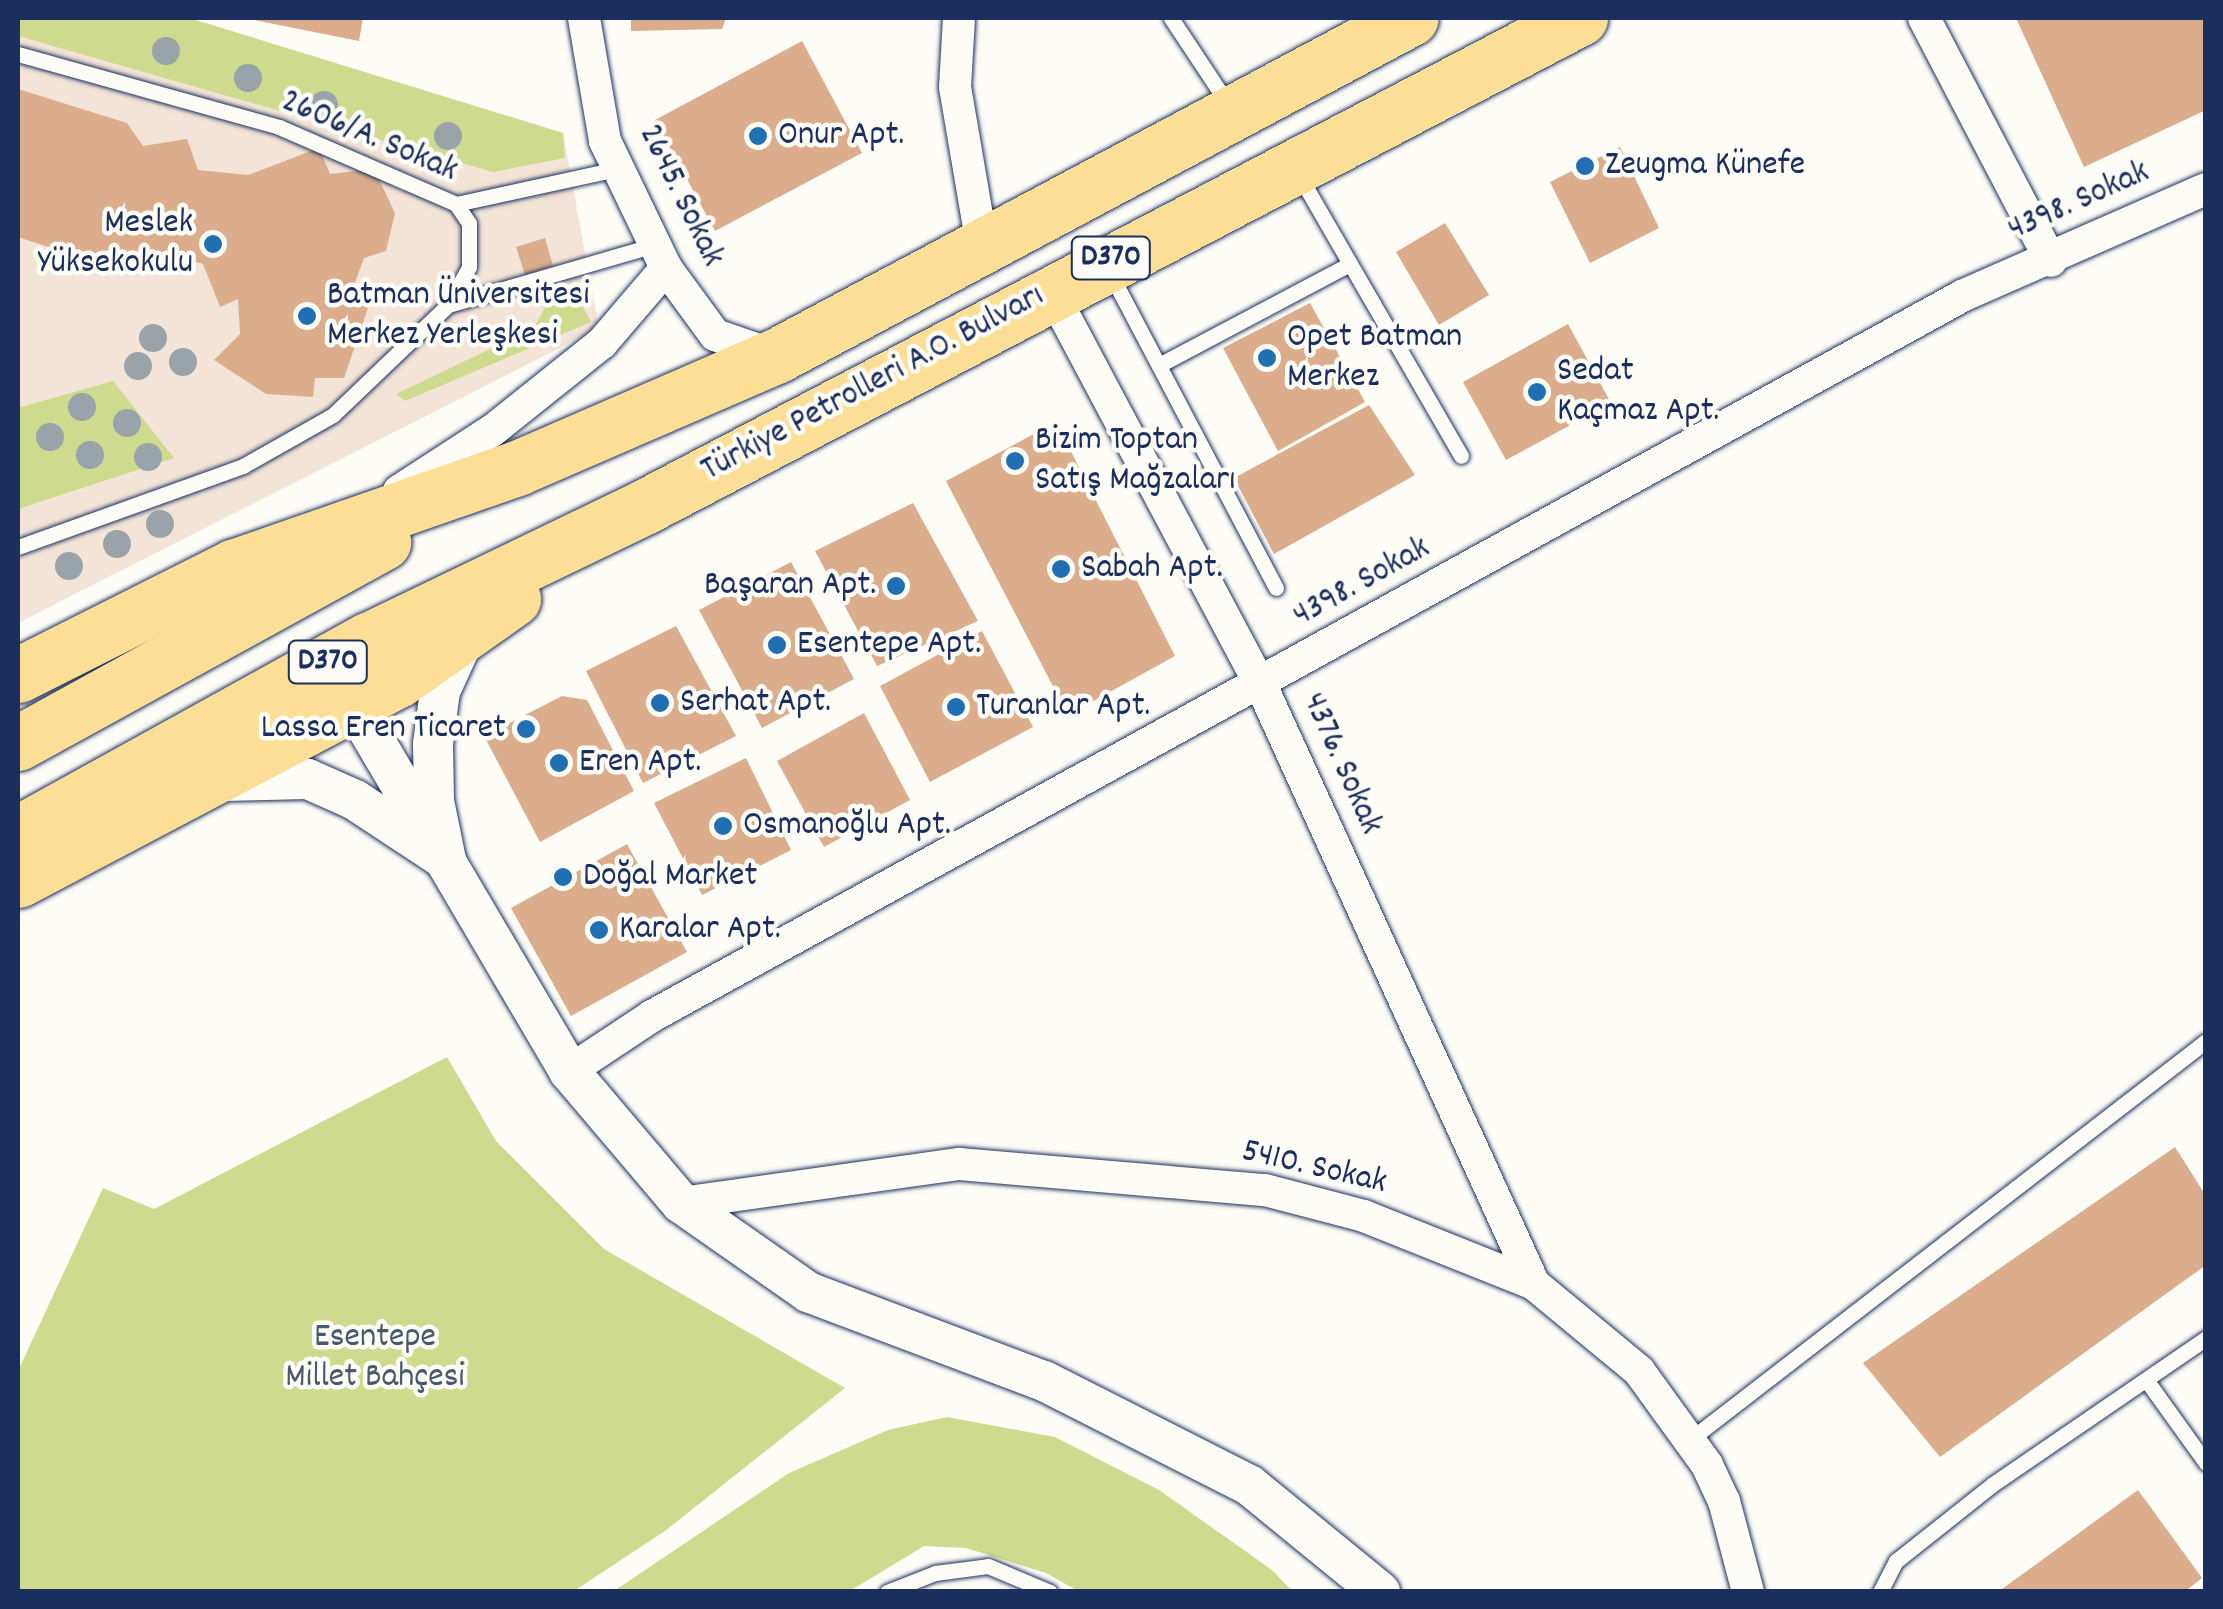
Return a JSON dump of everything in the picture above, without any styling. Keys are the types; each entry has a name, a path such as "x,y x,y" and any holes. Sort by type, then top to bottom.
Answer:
{"highway":[{"name":"Türkiye Petrolleri A.O. Bulvarı","path":"18,675 233,567 518,468 776,356 1411,18"},
{"name":"Türkiye Petrolleri A.O. Bulvarı","path":"18,832 368,640 646,506 1050,289 1580,18"},
{"name":"Türkiye Petrolleri A.O. Bulvarı","path":"18,744 518,468"},
{"name":"Türkiye Petrolleri A.O. Bulvarı","path":"18,880 353,704 467,632 646,506"}],"street":[{"name":"2645. Sokak","path":"584,18 605,140 660,256 716,335 776,356"},
{"path":"959,18 955,87 982,245"},
{"path":"1924,18 2051,260"},
{"name":"4398. Sokak","path":"569,1071 652,1016 1261,685 1962,296 2051,260 2206,188"},
{"path":"342,529 493,430 590,353 660,256"},
{"name":"4376. Sokak","path":"1050,289 1261,685 1534,1284"},
{"path":"446,860 433,744 440,690 467,632"},
{"path":"353,704 569,1071 681,1204 808,1292 1044,1381 1250,1486 1380,1592"},
{"path":"186,792 228,779 308,779 355,800 446,860"},
{"name":"5410. Sokak","path":"681,1204 959,1164 1265,1190 1364,1216 1534,1284 1638,1370 1692,1438 1724,1501 1748,1592"}],"lane":[{"path":"1172,18 1233,112"},
{"name":"2606/A. Sokak","path":"18,54 279,127 456,204 469,223 469,267 448,304 332,415 243,466 18,548"},
{"path":"1293,165 1461,456"},
{"path":"456,204 617,169"},
{"path":"448,304 660,256"},
{"path":"1104,261 1276,588"},
{"path":"1158,365 1350,264"},
{"path":"1692,1438 2206,1041"},
{"path":"1880,1592 1896,1561 1993,1484 2206,1338"},
{"path":"2147,1381 2206,1463"},
{"path":"887,1592 936,1573 988,1566 1050,1592"}],"shaded area":[{"name":"Batman Üniversitesi Merkez Yerleşkesi","path":"18,18 189,18 563,133 599,328 18,623"}],"green space":[{"path":"18,18 189,18 563,133 565,158 493,172 18,36"},
{"path":"548,302 583,307 591,322 405,401 396,394 534,328"},
{"path":"113,381 174,458 18,509 18,408"},
{"name":"Esentepe Millet Bahçesi","path":"447,1057 496,1141 604,1249 845,1388 665,1531 574,1591 18,1591 18,1371 103,1188 154,1209"},
{"path":"947,1417 1055,1437 1159,1490 1272,1570 1292,1591 1078,1591 1046,1573 966,1548 924,1546 850,1591 614,1591 789,1473 888,1430"}],"building":[{"path":"244,18 363,18 359,41"},
{"path":"631,18 726,18 722,29 631,31"},
{"path":"2016,18 2206,18 2206,110 2084,167"},
{"name":"Onur Apt.","path":"802,41 862,153 715,231 655,120"},
{"name":"Meslek Yüksekokulu","path":"18,89 127,123 143,146 187,139 198,170 248,175 319,148 330,174 374,169 395,213 386,251 364,258 350,296 368,308 344,378 315,378 313,397 266,394 214,360 240,334 238,299 220,307 203,264 161,252 124,274 108,250 91,261 18,237"},
{"path":"1620,147 1659,228 1590,263 1550,182"},
{"path":"1445,223 1489,295 1439,325 1396,252"},
{"path":"545,238 553,266 525,275 516,247"},
{"path":"1310,303 1365,402 1278,451 1223,348"},
{"name":"Sedat Kaçmaz Apt.","path":"1568,324 1611,403 1506,460 1463,382"},
{"path":"1369,405 1415,475 1274,554 1234,478"},
{"name":"Sabah Apt.","path":"1056,422 1175,656 1068,715 946,481"},
{"name":"Başaran Apt.","path":"913,503 978,621 877,666 815,551"},
{"name":"Esentepe Apt.","path":"791,562 854,679 762,728 699,610"},
{"name":"Serhat Apt.","path":"676,626 736,736 643,783 586,671"},
{"name":"Turanlar Apt.","path":"982,631 1033,727 930,782 880,686"},
{"name":"Eren Apt.","path":"562,696 587,700 634,791 540,842 484,736"},
{"path":"864,713 910,800 824,847 777,761"},
{"name":"Osmanoğlu Apt.","path":"746,758 791,850 702,895 654,803"},
{"name":"Karalar Apt.","path":"627,844 687,952 571,1016 511,908"},
{"path":"2175,1147 2206,1196 2206,1265 1940,1457 1863,1363"},
{"path":"2138,1490 2202,1578 2184,1592 1998,1592"}],"place":[{"name":"Onur Apt.","path":"758,136"},
{"name":"Zeugma Künefe","path":"1585,166"},
{"name":"Meslek Yüksekokulu","path":"213,244"},
{"name":"Batman Üniversitesi Merkez Yerleşkesi","path":"307,316"},
{"name":"Opet Batman Merkez","path":"1267,358"},
{"name":"Sedat Kaçmaz Apt.","path":"1537,392"},
{"name":"Bizim Toptan Satış Mağzaları","path":"1015,461"},
{"name":"Sabah Apt.","path":"1061,569"},
{"name":"Başaran Apt.","path":"896,586"},
{"name":"Esentepe Apt.","path":"777,645"},
{"name":"Serhat Apt.","path":"660,703"},
{"name":"Turanlar Apt.","path":"956,707"},
{"name":"Lassa Eren Ticaret","path":"526,729"},
{"name":"Eren Apt.","path":"559,763"},
{"name":"Osmanoğlu Apt.","path":"723,826"},
{"name":"Doğal Market","path":"563,877"},
{"name":"Karalar Apt.","path":"599,930"}]}
